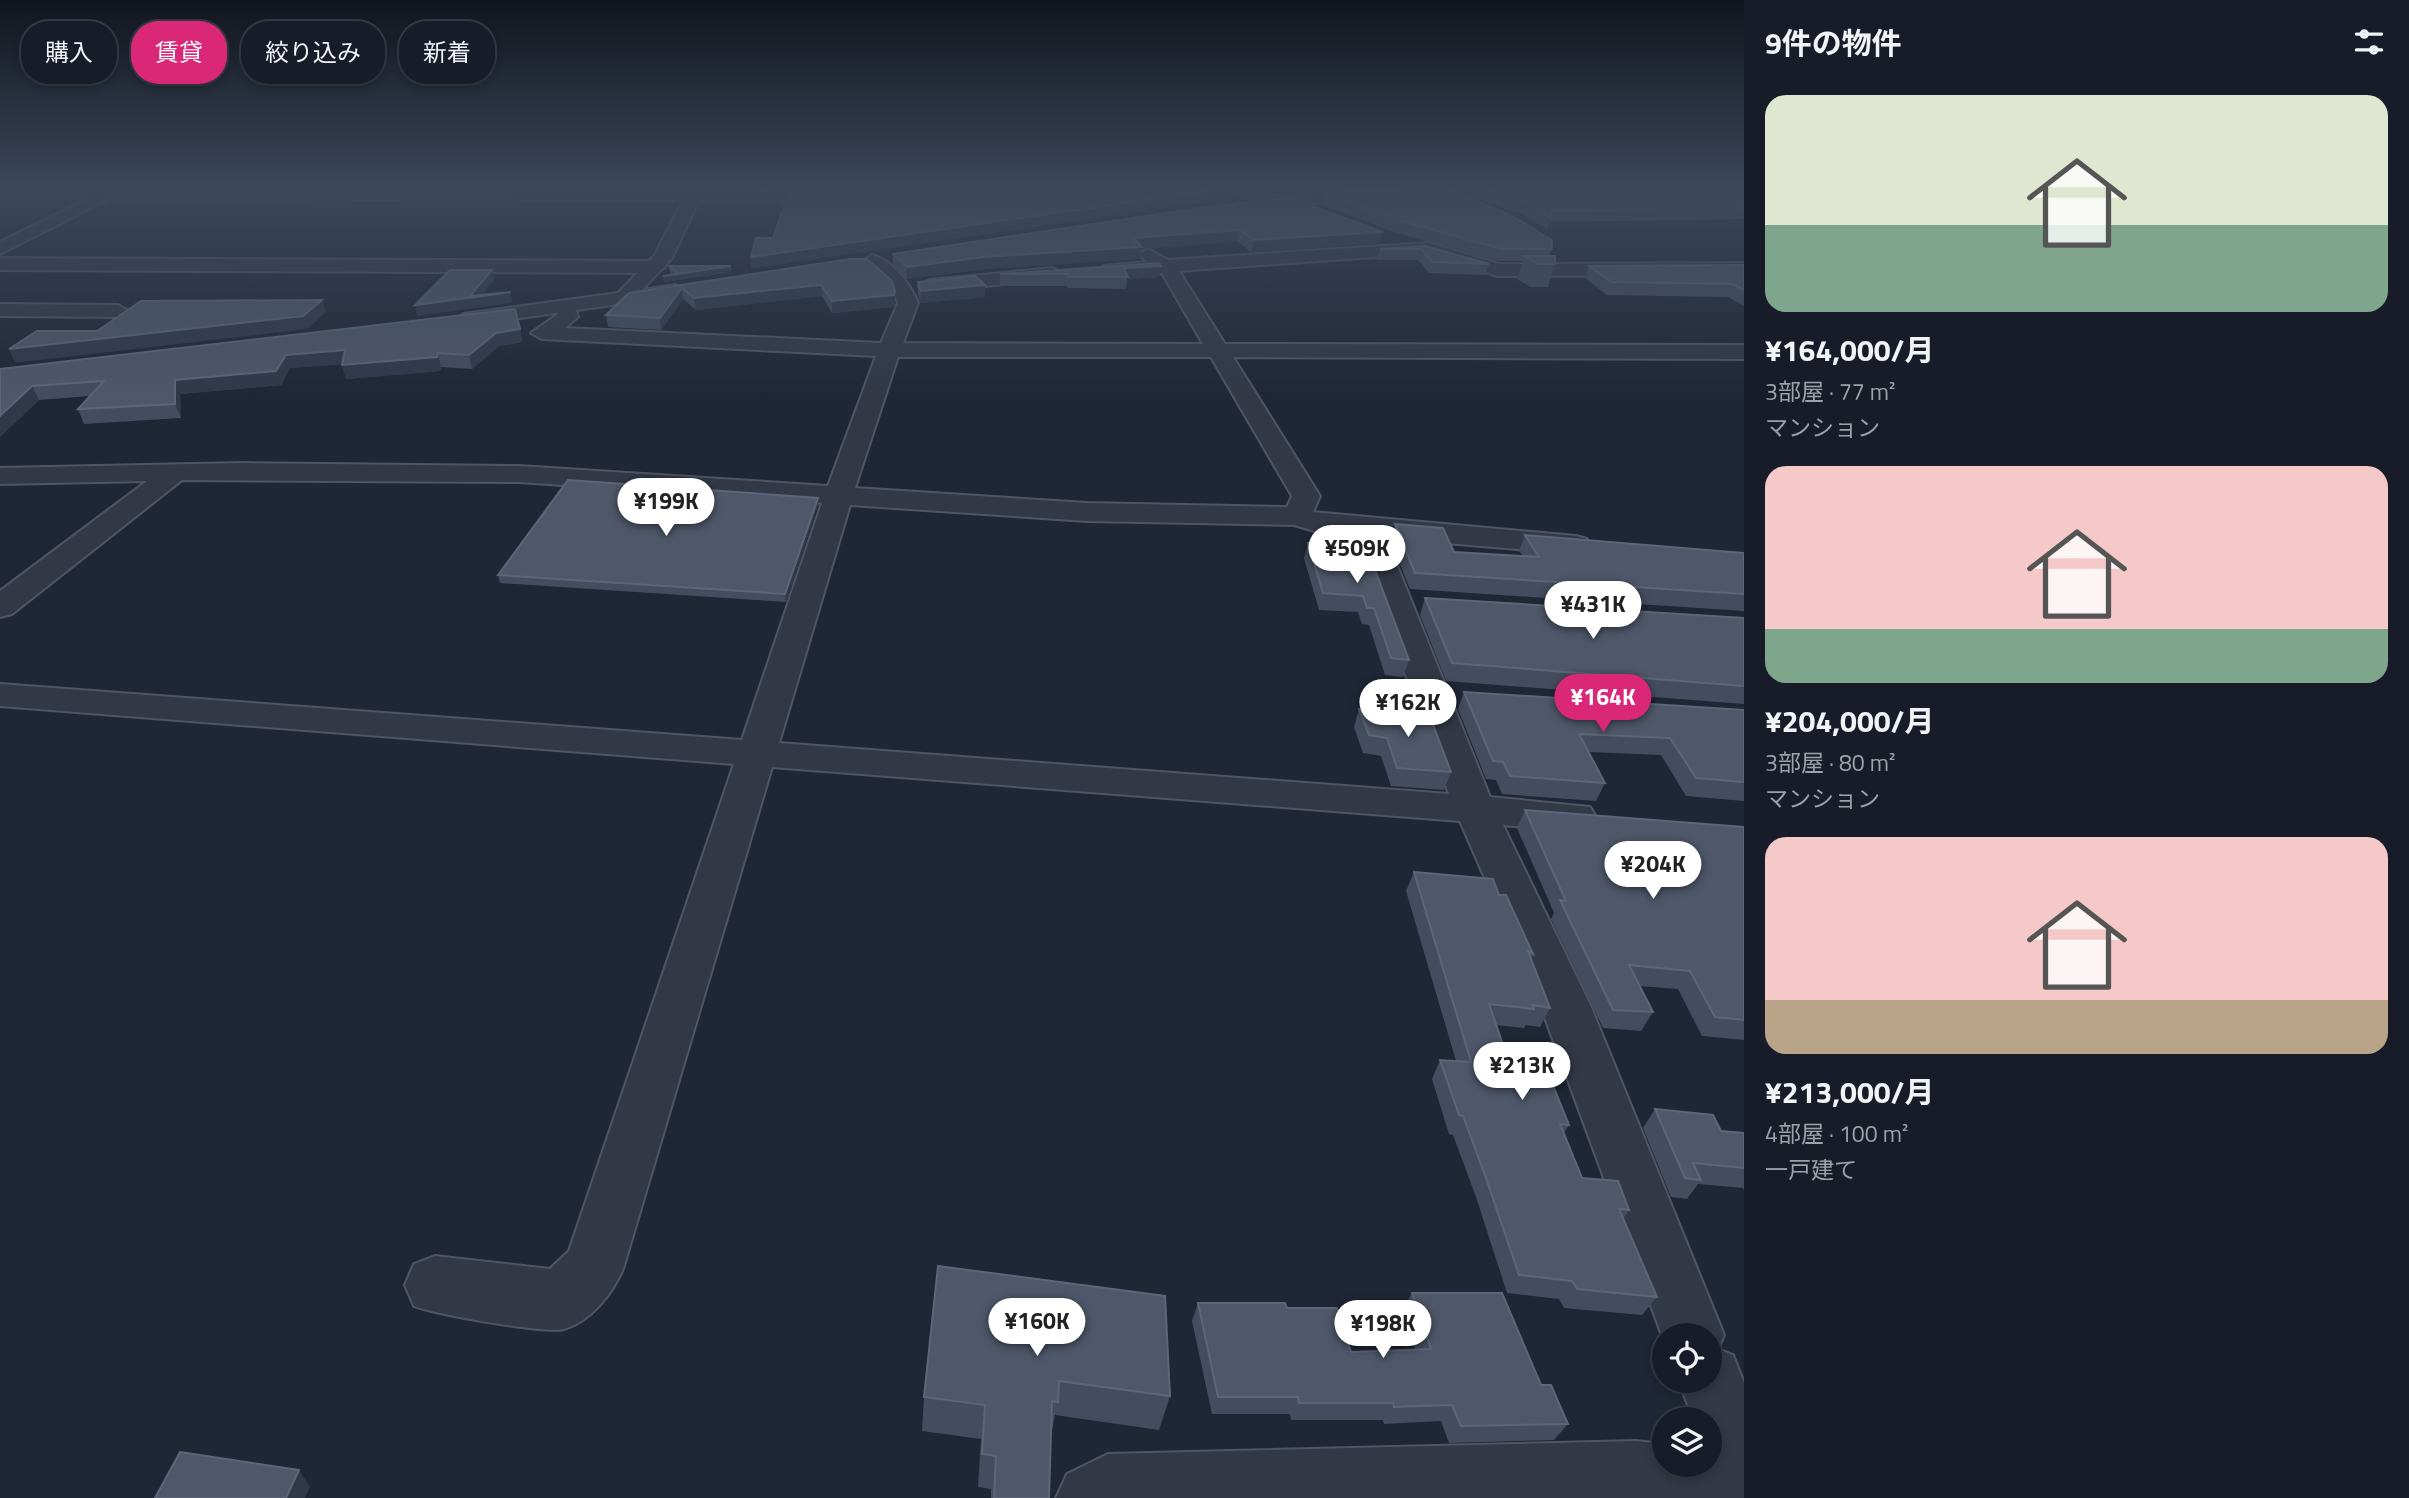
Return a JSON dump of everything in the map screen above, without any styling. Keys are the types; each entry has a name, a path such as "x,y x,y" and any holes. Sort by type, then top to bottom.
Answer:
{"street":[{"path":"629,298 628,292 656,267 660,260"},
{"path":"435,1285 561,1300 593,1269 839,494 888,350 908,303 902,288 865,262 876,260"},
{"path":"1157,260 1165,266 1306,496 1297,516"},
{"path":"1096,271 1254,260"},
{"path":"1466,260 1497,270 1744,269"},
{"path":"1577,260 1593,270"},
{"path":"0,264 656,267"},
{"path":"902,288 1068,273"},
{"path":"438,323 696,287"},
{"path":"567,307 570,311 568,317 542,333 888,350 1744,352"},
{"path":"0,310 118,311"},
{"path":"0,607 177,472"},
{"path":"0,476 177,472 519,474 1087,512 1297,516 1318,523 1366,525 1610,548"},
{"path":"1366,525 1409,602 1429,693 1475,810 1566,1007 1688,1323"},
{"path":"1429,693 1470,696"},
{"path":"0,695 1609,820"},
{"path":"1716,1393 1744,1466"},
{"path":"1091,1498 1108,1488 1636,1475 1744,1486"}],"building":[{"path":"844,260 868,260 891,280 895,291 894,295 832,301 821,285 694,298 682,288 660,318 606,315 629,293"},
{"path":"899,260 962,260 907,267"},
{"path":"1430,260 1474,260 1489,264"},
{"path":"1531,260 1555,260 1555,264 1538,264"},
{"path":"1159,263 1161,266 1124,268 1128,277 1000,274"},
{"path":"1744,265 1744,290 1733,284 1611,282 1589,266"},
{"path":"669,266 731,266 678,274"},
{"path":"450,270 492,270 470,296 511,292 415,305"},
{"path":"975,276 985,285 921,291 918,282"},
{"path":"322,300 303,316 9,349 37,331 97,331 141,301"},
{"path":"515,309 520,329 496,333 469,355 438,353 437,357 342,365 345,350 286,355 276,371 175,380 175,404 78,409 104,381 32,386 0,416 0,369"},
{"path":"568,480 818,498 785,594 498,575"},
{"path":"1395,524 1443,528 1454,552 1539,557 1525,535 1744,553 1744,594 1415,573"},
{"path":"1308,543 1366,546 1409,660 1391,658 1374,608 1367,608 1363,596 1323,593"},
{"path":"1425,598 1744,618 1744,686 1452,663"},
{"path":"1464,692 1744,710 1744,782 1696,778 1670,738 1579,734 1605,783 1510,776 1503,762 1493,761"},
{"path":"1359,709 1429,714 1451,772 1397,768 1387,738 1369,735"},
{"path":"1525,810 1744,827 1744,1020 1715,1017 1690,971 1629,965 1653,1012 1613,1010 1560,900 1566,901"},
{"path":"1414,872 1493,879 1499,895 1506,895 1533,954 1528,951 1550,1008 1489,1004 1510,1065 1546,1068 1569,1125 1560,1124 1582,1178 1618,1181 1629,1210 1619,1209 1657,1297 1577,1289 1572,1281 1519,1275 1486,1178 1463,1116 1459,1115 1440,1060 1471,1062"},
{"path":"1655,1109 1713,1115 1721,1131 1744,1133 1744,1168 1693,1163 1701,1180 1685,1178"},
{"path":"938,1266 1165,1296 1170,1396 1059,1381 1058,1402 1052,1401 1049,1498 994,1498 996,1456 982,1454 985,1405 924,1397"},
{"path":"1412,1293 1502,1293 1541,1385 1551,1385 1568,1424 1461,1426 1452,1405 1394,1407 1393,1403 1299,1403 1298,1397 1218,1397 1198,1303 1285,1303 1287,1308 1337,1308 1351,1352 1431,1349"},
{"path":"180,1452 299,1470 286,1498 155,1498"}]}
